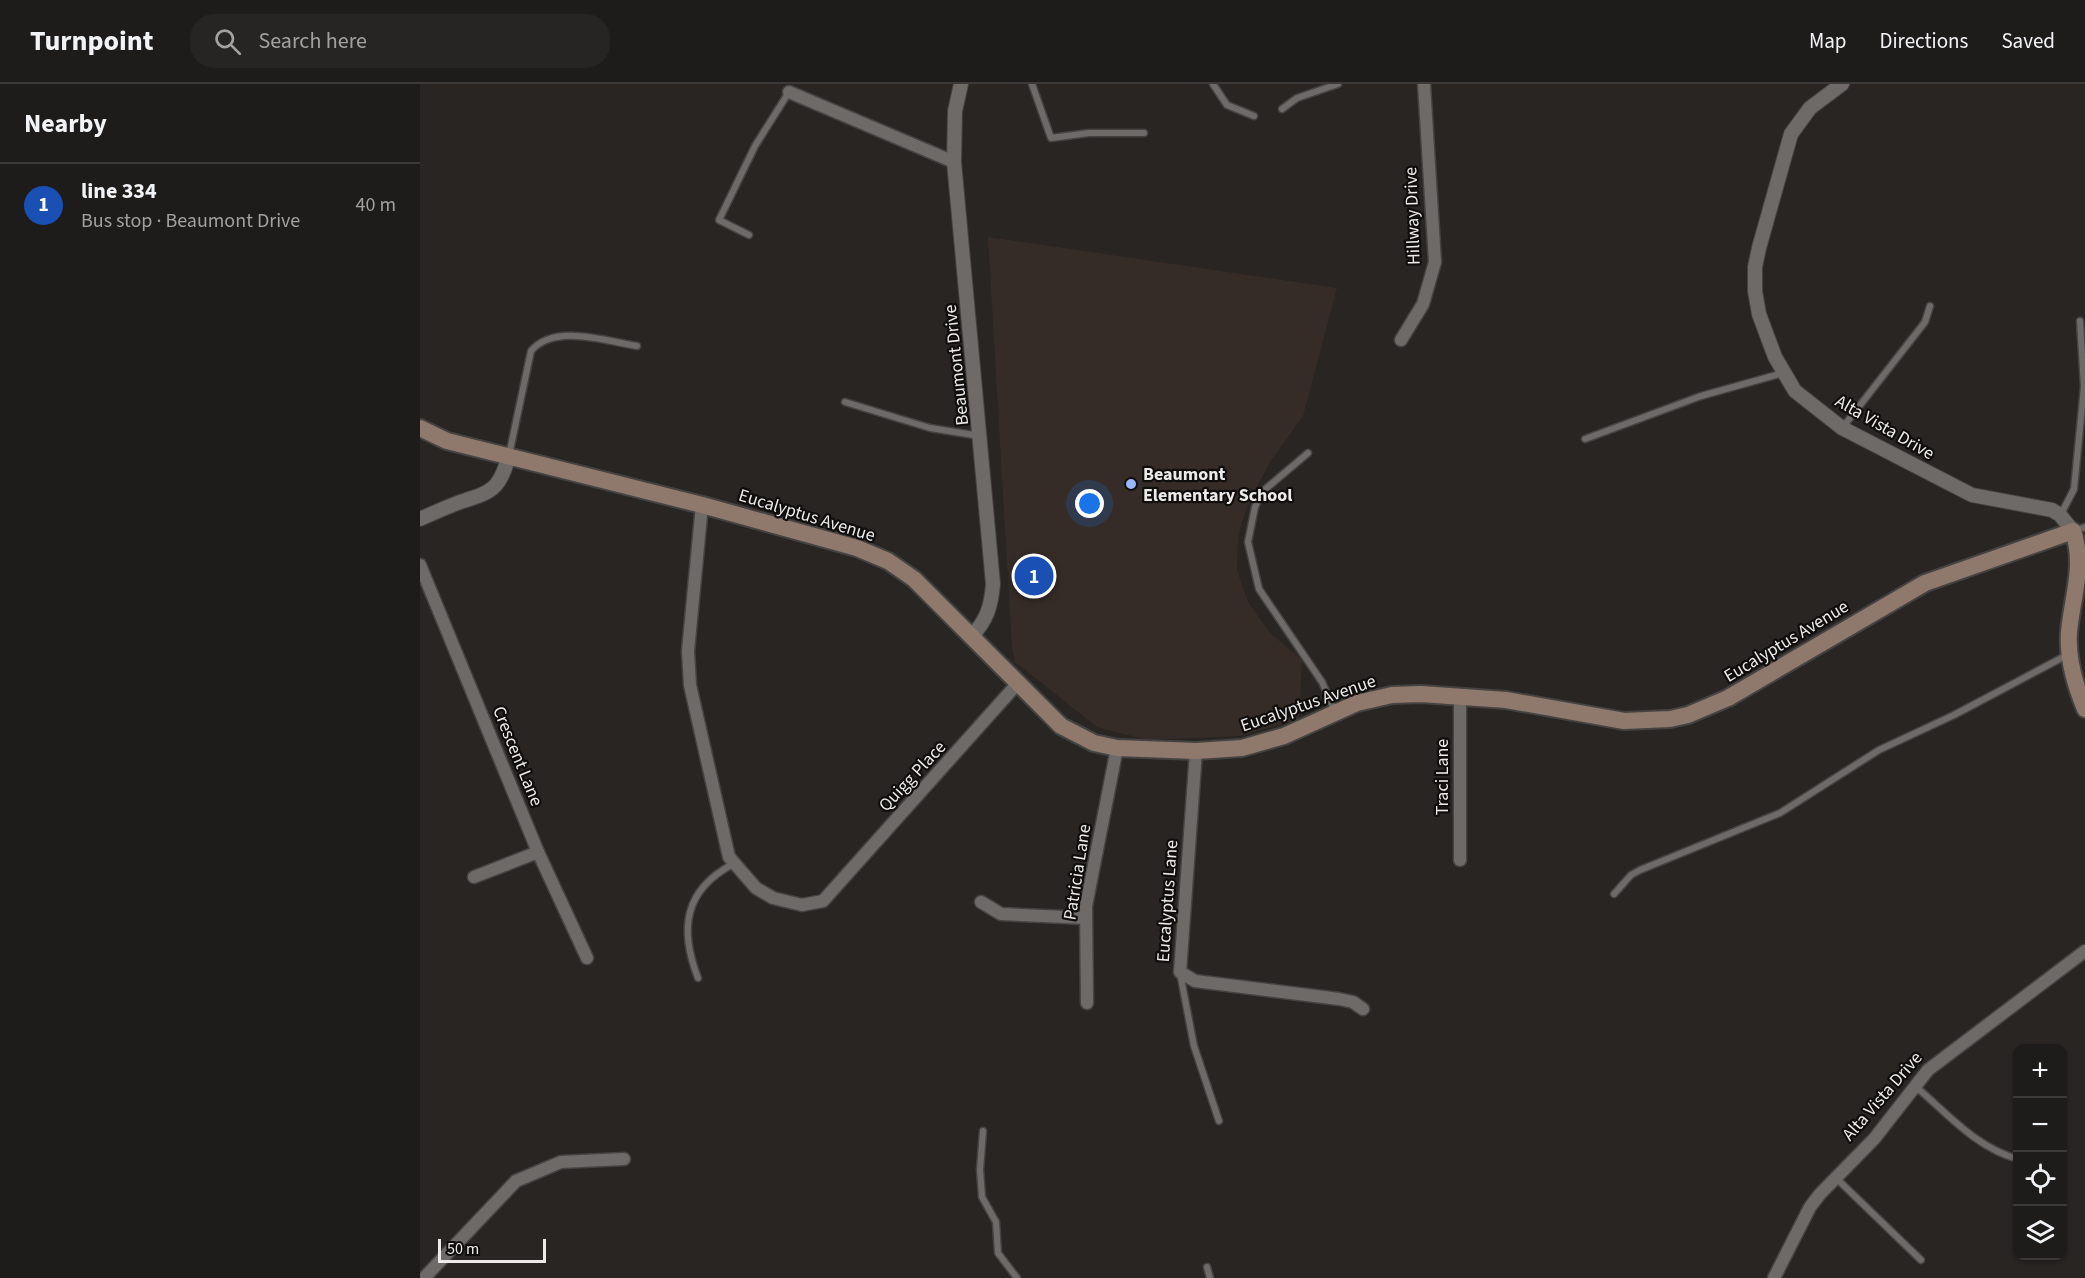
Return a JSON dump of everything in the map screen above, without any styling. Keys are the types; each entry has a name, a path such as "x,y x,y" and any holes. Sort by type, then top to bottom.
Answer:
{"main road":[{"name":"Eucalyptus Avenue","path":"420,428 447,441 702,505 857,549 888,561 914,579 1061,726 1094,743 1118,748 1196,751 1250,747 1284,736 1357,703 1392,695 1460,695 1522,703 1624,721 1670,720 1728,698 1925,583 2079,529"},
{"path":"2079,529 2080,563 2069,633 2069,653 2085,708"}],"street":[{"name":"Beaumont Drive","path":"961,84 955,111 954,162 993,584 990,611 983,624 971,637"},
{"name":"Hillway Drive","path":"1401,340 1423,304 1435,262 1424,84"},
{"name":"Alta Vista Drive","path":"1842,84 1810,108 1791,134 1757,257 1755,291 1758,314 1770,347 1783,373 1795,391 1842,428 1972,495 2042,506 2061,515"},
{"path":"789,92 954,162"},
{"path":"420,519 459,503 485,496 503,476 509,456"},
{"path":"702,505 688,651 691,702 733,864"},
{"path":"2061,515 2079,529"},
{"name":"Crescent Lane","path":"420,565 538,852 587,958"},
{"name":"Quigg Place","path":"733,864 756,888 773,898 812,905 823,901 1018,683"},
{"name":"Traci Lane","path":"1460,695 1460,860"},
{"name":"Patricia Lane","path":"1087,1003 1085,918 1118,748"},
{"name":"Eucalyptus Lane","path":"1196,751 1180,972 1195,981 1340,999 1353,1002 1364,1009"},
{"path":"474,877 538,852"},
{"path":"981,902 1001,914 1085,918"},
{"name":"Alta Vista Drive","path":"1774,1278 1810,1207 1889,1122 1915,1085 1951,1051 2085,951"},
{"path":"424,1278 516,1181 561,1162 624,1160"}],"lane":[{"path":"1032,84 1051,138 1089,133 1144,133"},
{"path":"1213,84 1227,105 1254,116"},
{"path":"1282,109 1297,98 1338,84"},
{"path":"749,235 719,220 755,146 789,92"},
{"path":"1842,428 1925,322 1930,306"},
{"path":"2061,515 2074,489 2084,387 2080,321"},
{"path":"509,456 531,351 538,343 558,336 637,346"},
{"path":"1585,439 1701,396 1783,373"},
{"path":"845,402 930,428 981,436"},
{"path":"1308,453 1262,492 1250,527 1248,542 1259,590 1322,682 1335,712"},
{"path":"1614,894 1631,875 1640,870 1779,813 1879,750 1954,716 2069,653"},
{"path":"698,978 687,941 689,911 711,878 733,864"},
{"path":"1180,972 1194,1046 1219,1121"},
{"path":"1915,1085 1982,1145 1996,1153 2013,1158"},
{"path":"983,1131 980,1170 982,1197 996,1222 998,1253 1017,1278"},
{"path":"1836,1178 1922,1260"},
{"path":"1207,1267 1210,1278"}],"shaded area":[{"name":"Beaumont Elementary School","path":"988,237 1337,288 1303,416 1270,462 1247,506 1238,536 1237,570 1248,602 1270,633 1302,660 1299,719 1240,736 1147,740 1097,727 1015,662 1012,648"}],"place":[{"name":"Beaumont Elementary School","path":"1131,484"},
{"name":"line 334","path":"1034,576"}]}
